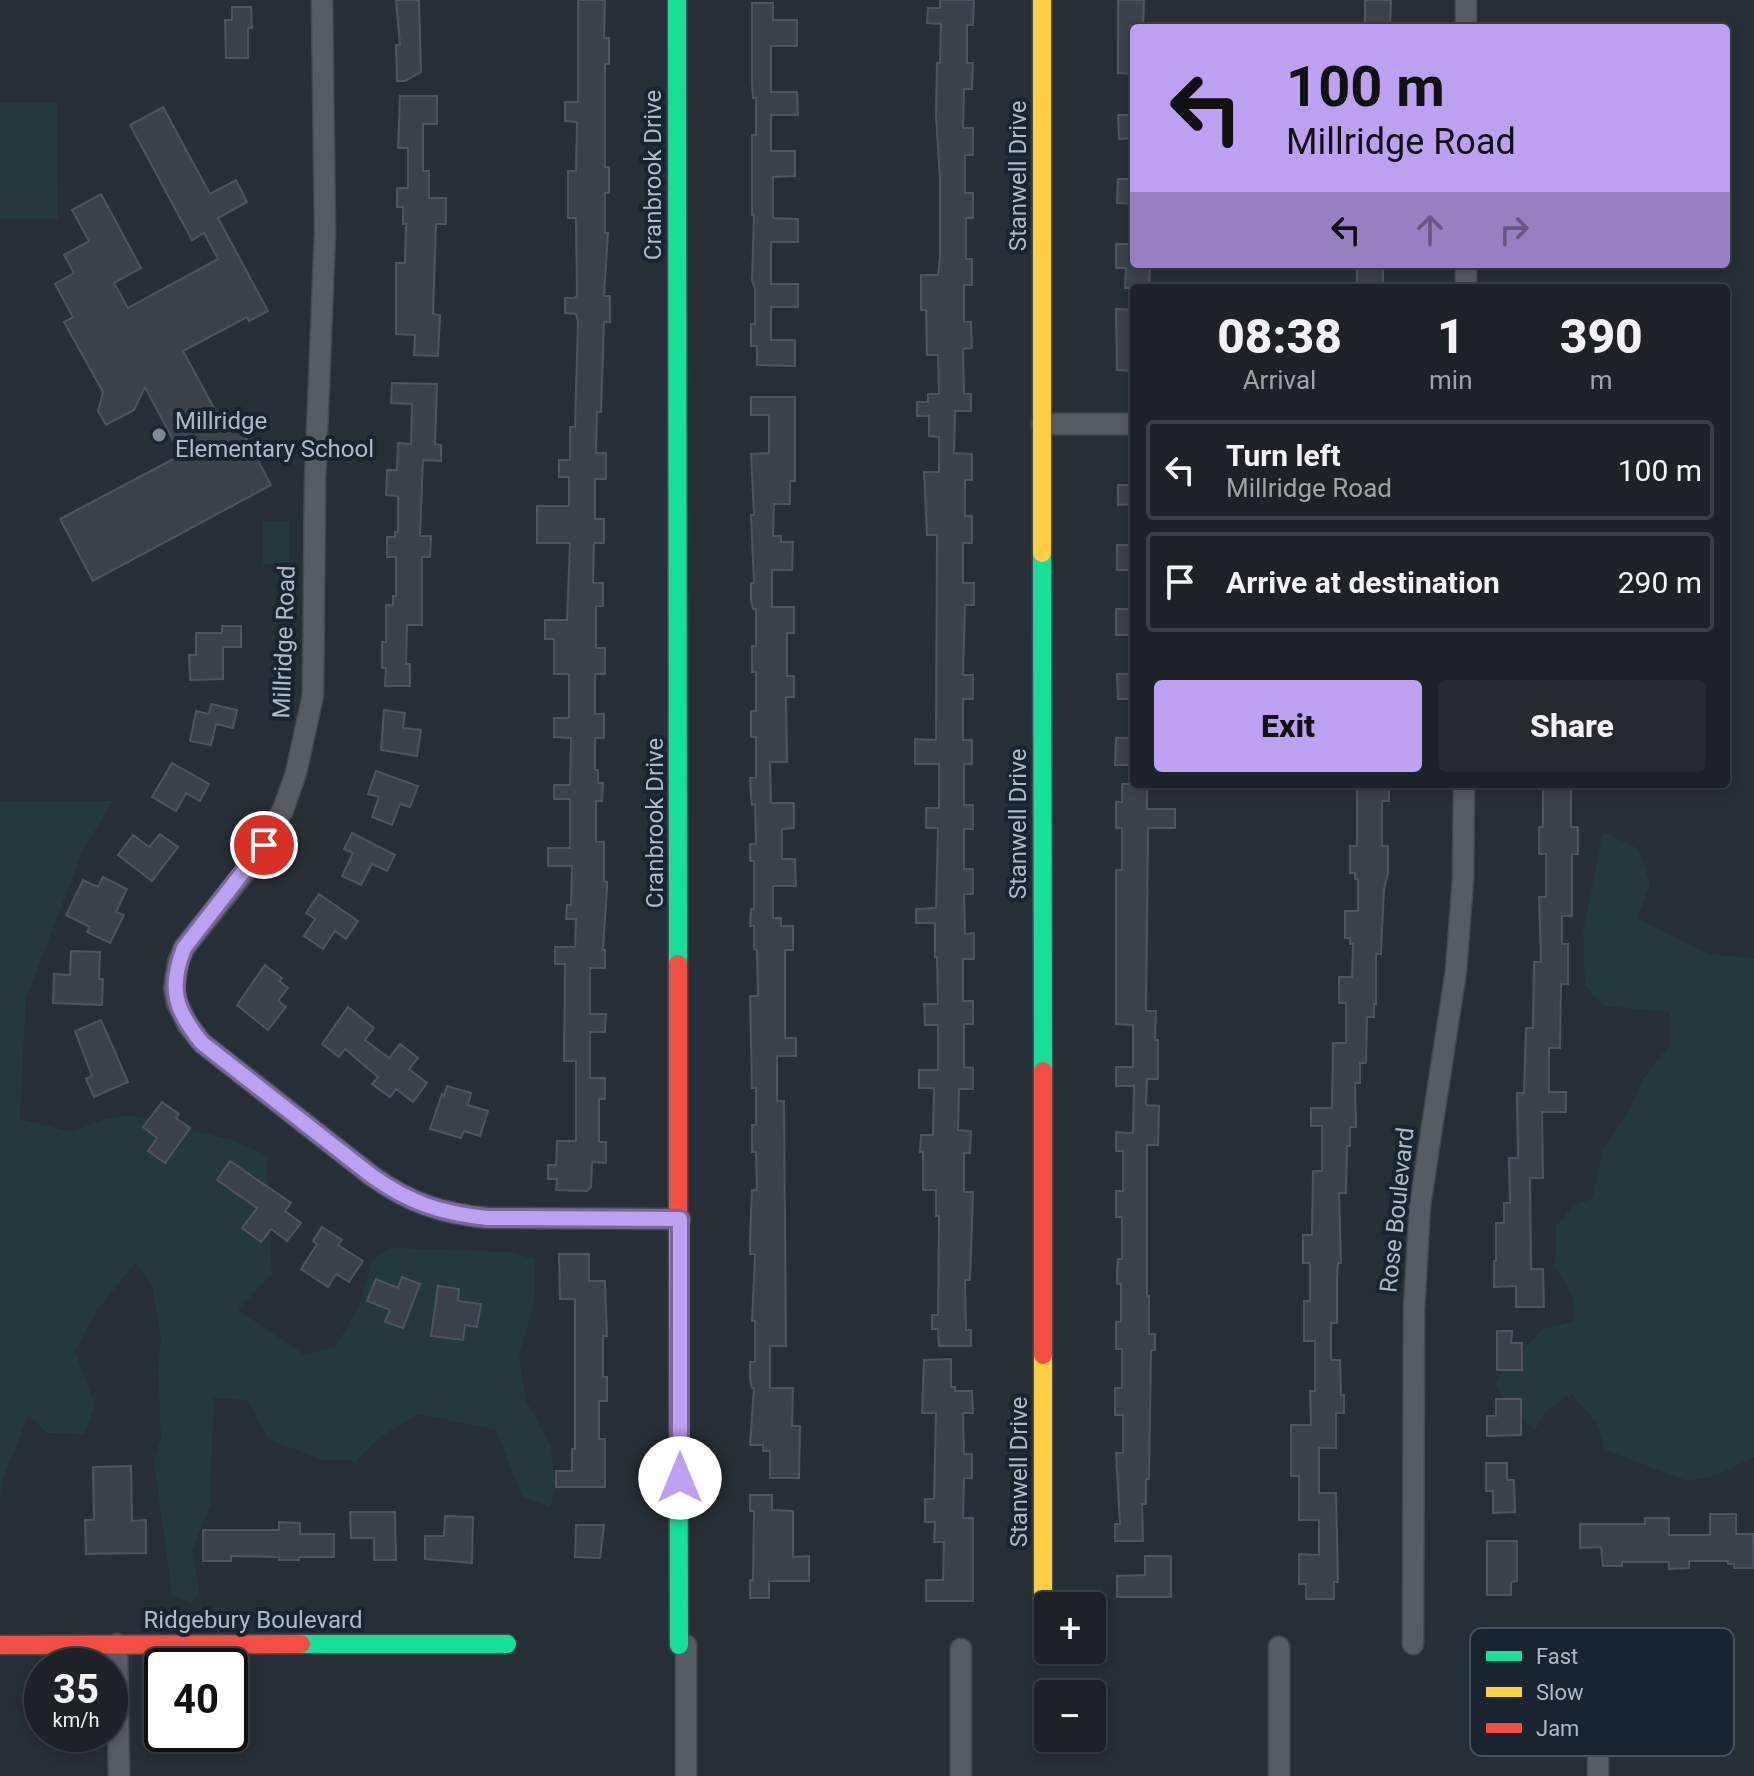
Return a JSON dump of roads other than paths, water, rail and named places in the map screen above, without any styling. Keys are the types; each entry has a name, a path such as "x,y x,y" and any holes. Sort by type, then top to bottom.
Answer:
{"street":[{"name":"Millridge Road","path":"322,0 325,233 315,482 313,695 296,773 283,810 253,862 184,948 175,976 177,1003 202,1043 372,1176 421,1205 458,1215 487,1218 680,1219"},
{"name":"Cranbrook Drive","path":"677,0 683,1645"},
{"name":"Stanwell Drive","path":"1042,0 1043,1592"},
{"path":"1466,0 1466,24"},
{"path":"1042,424 1130,424"},
{"name":"Rose Boulevard","path":"1413,1644 1414,1309 1418,1232 1456,971 1464,867 1464,788"},
{"path":"117,1644 119,1776"},
{"name":"Ridgebury Boulevard","path":"0,1645 507,1644"},
{"path":"683,1645 686,1776"},
{"path":"1279,1647 1279,1776"},
{"path":"961,1649 961,1776"}],"place":[{"name":"Millridge Elementary School","path":"159,435"}]}
